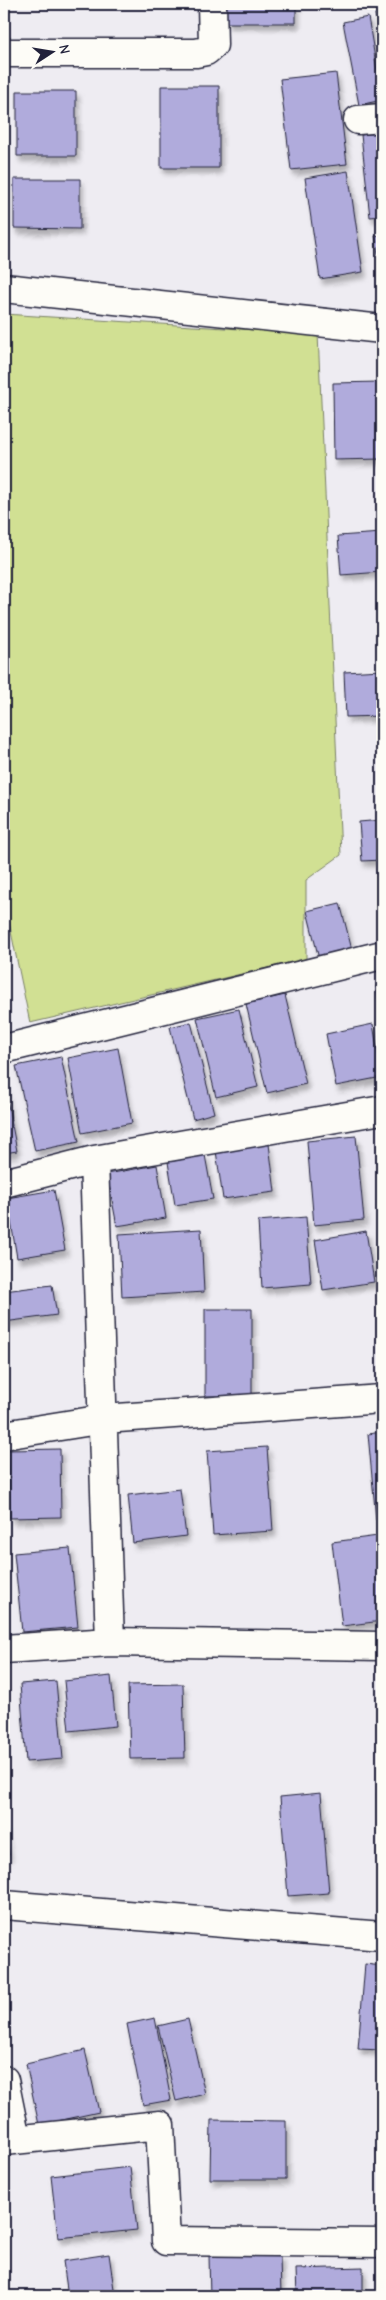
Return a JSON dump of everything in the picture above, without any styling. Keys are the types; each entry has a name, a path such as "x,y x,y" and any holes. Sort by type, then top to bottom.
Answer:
{"street":[{"path":"4,53 196,53 206,51 213,45 212,4"},
{"path":"4,288 382,329"},
{"path":"4,1049 382,954"},
{"path":"4,1183 94,1160 382,1110"},
{"path":"94,1160 110,1642"},
{"path":"4,1435 104,1419 382,1399"},
{"path":"4,1649 110,1642 382,1646"},
{"path":"4,1905 382,1936"},
{"path":"4,2080 10,2140 160,2125 166,2241 382,2243"}],"green space":[{"path":"4,314 318,334 341,855 306,880 306,959 30,1023 9,922 4,922"}],"building":[{"path":"226,4 296,4 296,23 226,23"},
{"path":"382,13 382,54 375,14"},
{"path":"368,17 382,100 359,105 343,22"},
{"path":"336,73 347,164 291,170 280,79"},
{"path":"161,86 219,86 219,168 161,168"},
{"path":"17,91 76,91 76,156 17,156"},
{"path":"382,133 382,216 370,217 361,135"},
{"path":"348,171 363,272 320,279 305,178"},
{"path":"14,179 80,179 80,229 14,228"},
{"path":"382,235 382,277 375,236"},
{"path":"380,382 381,459 334,460 333,383"},
{"path":"382,533 382,572 341,575 338,536"},
{"path":"382,670 382,716 346,717 344,672"},
{"path":"382,820 382,860 362,861 359,822"},
{"path":"340,903 353,954 320,963 307,911"},
{"path":"382,985 382,1021 376,986"},
{"path":"285,995 306,1084 267,1093 246,1004"},
{"path":"239,1009 258,1087 216,1097 197,1018"},
{"path":"191,1022 214,1113 193,1119 170,1027"},
{"path":"373,1024 382,1077 336,1086 326,1034"},
{"path":"118,1048 132,1123 82,1133 68,1058"},
{"path":"61,1057 79,1142 35,1151 16,1066"},
{"path":"4,1084 17,1151 4,1153"},
{"path":"356,1136 364,1220 314,1225 307,1141"},
{"path":"269,1144 275,1192 223,1199 216,1151"},
{"path":"205,1155 213,1199 175,1205 168,1162"},
{"path":"157,1165 166,1218 117,1226 107,1174"},
{"path":"54,1190 65,1250 17,1258 7,1198"},
{"path":"306,1217 311,1284 262,1288 258,1221"},
{"path":"201,1229 204,1292 122,1297 119,1234"},
{"path":"366,1231 374,1282 323,1290 315,1240"},
{"path":"52,1285 57,1315 4,1322 4,1291"},
{"path":"205,1309 252,1309 252,1396 205,1396"},
{"path":"382,1432 382,1519 376,1520 368,1434"},
{"path":"267,1447 273,1531 213,1535 207,1451"},
{"path":"60,1449 61,1517 10,1518 9,1450"},
{"path":"180,1489 186,1536 133,1543 128,1495"},
{"path":"378,1536 382,1570 382,1621 342,1626 332,1542"},
{"path":"70,1548 78,1627 22,1632 14,1553"},
{"path":"111,1676 116,1726 69,1731 64,1681"},
{"path":"56,1681 63,1759 26,1762 20,1684"},
{"path":"183,1684 185,1758 130,1759 128,1685"},
{"path":"321,1793 329,1893 288,1896 280,1797"},
{"path":"377,1793 382,1793 382,1886"},
{"path":"4,1827 9,1855 4,1856"},
{"path":"365,1964 382,1966 382,2050 358,2049"},
{"path":"155,2018 171,2100 143,2105 127,2024"},
{"path":"188,2019 205,2094 176,2101 158,2026"},
{"path":"85,2050 99,2112 39,2125 26,2064"},
{"path":"211,2120 286,2121 286,2179 210,2179"},
{"path":"130,2167 137,2230 58,2238 51,2176"},
{"path":"109,2254 115,2296 68,2296 63,2261"},
{"path":"209,2256 280,2256 281,2296 210,2296"},
{"path":"363,2267 363,2296 297,2296 296,2269"}]}
